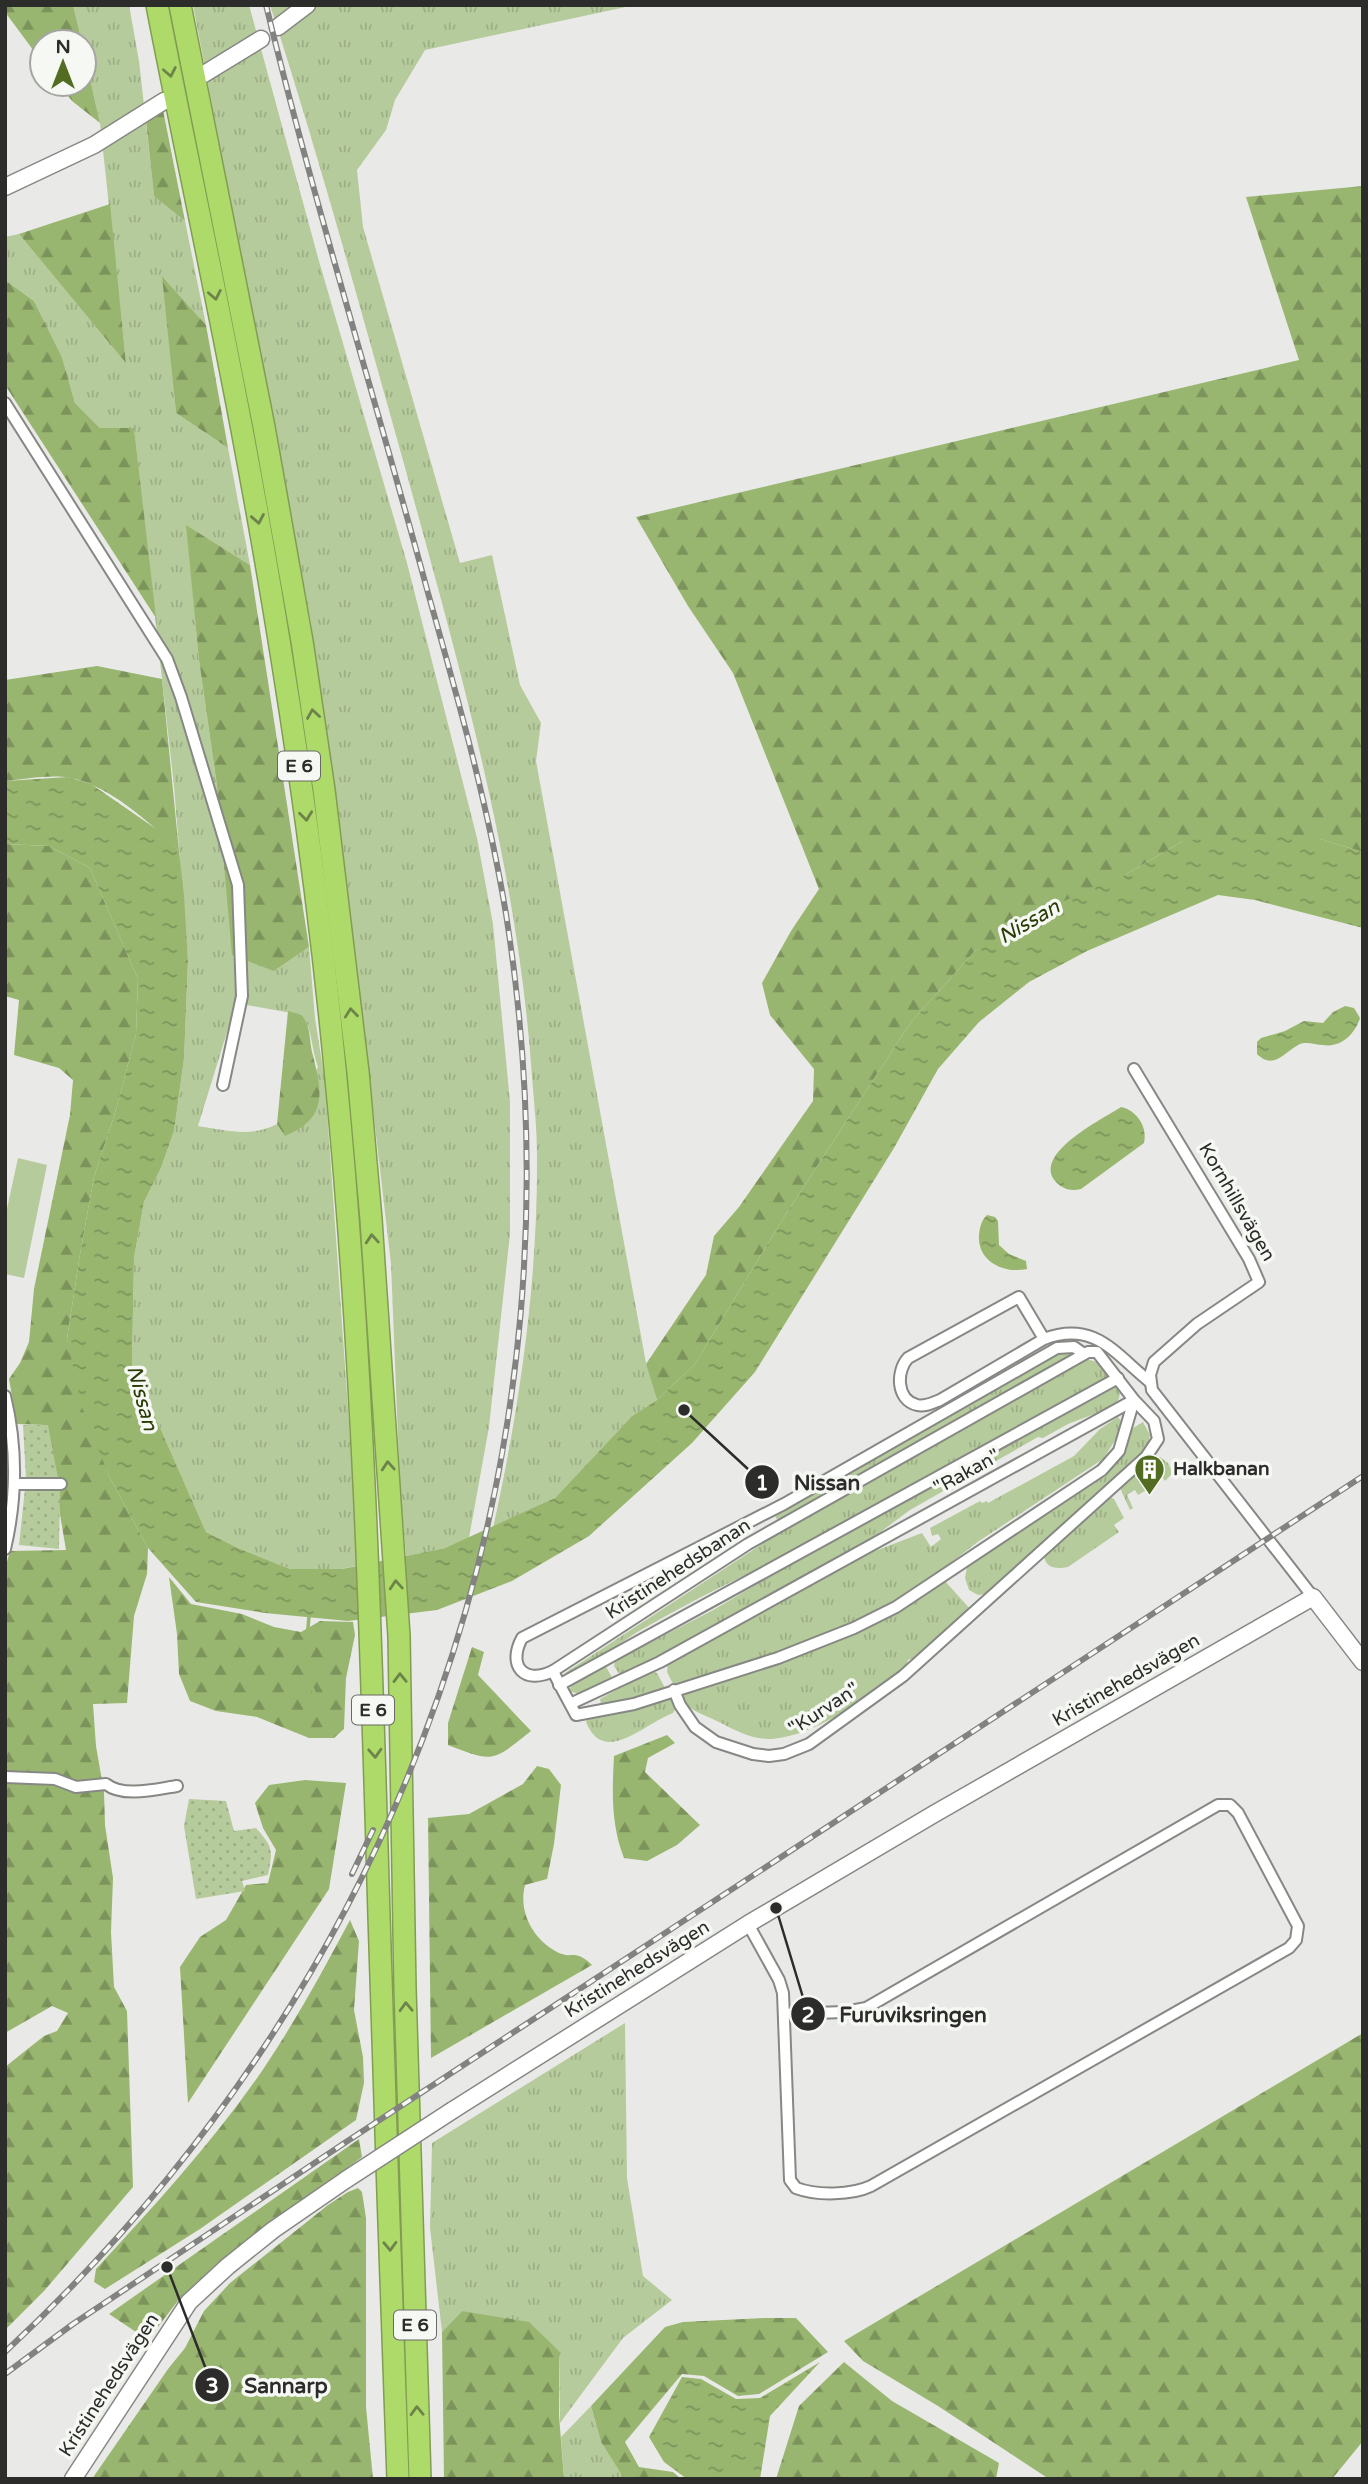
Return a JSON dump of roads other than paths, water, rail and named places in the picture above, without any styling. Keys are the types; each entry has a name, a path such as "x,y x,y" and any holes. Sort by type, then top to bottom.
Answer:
{"highway":[{"name":"E 6","path":"157,5 243,433 281,647 303,792 336,1074 359,1368 377,1784 398,2479"},
{"name":"E 6","path":"180,5 264,426 302,641 342,930 362,1125 399,1636 405,2001 420,2479"}],"street":[{"path":"278,27 307,5"},
{"path":"204,74 261,38"},
{"path":"5,187 94,145 164,101"},
{"path":"5,403 167,659 181,697 238,885 242,996 223,1085"},
{"name":"Kornhillsvägen","path":"1134,1069 1249,1259 1259,1282 1198,1324 1154,1363 1150,1382"},
{"path":"1044,1339 1019,1297 908,1357 902,1364 899,1382 908,1400 915,1405 925,1406 940,1400 1044,1339 1060,1333 1074,1333 1102,1341 1150,1382 1152,1390 1363,1662"},
{"path":"1089,1353 1102,1341"},
{"path":"1074,1347 1089,1353 1097,1352 1118,1378 1134,1401 1119,1451 1101,1470 896,1607 821,1642 634,1703 576,1715 553,1671 537,1676 525,1675 520,1670 516,1653 522,1638 784,1504 1057,1348 1074,1347"},
{"name":"Kristinehedsbanan","path":"553,1671 748,1544 1089,1353"},
{"path":"559,1685 1118,1378"},
{"path":"5,1396 12,1422 15,1484 5,1549"},
{"name":"\"Rakan\"","path":"570,1704 660,1662 1134,1401"},
{"name":"\"Kurvan\"","path":"674,1690 680,1706 695,1727 716,1742 753,1754 784,1754 809,1744 926,1657 1154,1448 1158,1439 1154,1420 1134,1401"},
{"path":"15,1484 61,1484"},
{"name":"Kristinehedsvägen","path":"73,2479 189,2302 273,2230 453,2110 748,1924 1312,1597"},
{"path":"5,1777 55,1779 76,1787 106,1784 111,1788 132,1791 177,1786"},
{"path":"748,1924 782,1986 790,2180 796,2189 806,2192 860,2190 872,2186 1289,1948 1297,1935 1298,1926 1238,1813 1230,1805 1218,1805 866,2008 845,2012 784,2014"}],"water":[{"path":"68,777 91,784 162,833 179,851 184,896 188,961 184,1059 174,1131 161,1168 144,1202 134,1258 132,1364 206,1532 290,1569 342,1569 445,1548 555,1498 632,1416 657,1400 695,1364 784,1217 911,1022 975,951 1052,906 1125,875 1183,841 1245,833 1320,839 1363,852 1363,928 1255,900 1218,895 1087,951 1029,982 979,1022 938,1069 894,1148 755,1372 692,1443 589,1536 512,1581 437,1610 348,1621 265,1613 196,1602 148,1548 109,1476 82,1407 67,1339 94,1177 115,1113 136,1034 138,979 90,868 49,846 5,844 5,781"},
{"path":"1345,1006 1354,1008 1360,1018 1355,1029 1341,1042 1330,1045 1303,1043 1269,1061 1257,1054 1257,1042 1261,1038 1285,1031 1304,1021 1323,1023 1333,1012"},
{"path":"1121,1107 1140,1120 1144,1143 1081,1189 1068,1189 1059,1185 1051,1171 1053,1160 1061,1149 1072,1138"},
{"path":"987,1215 998,1221 999,1245 1009,1254 1026,1261 1027,1269 1002,1268 988,1259 980,1244 979,1235 981,1224"},
{"path":"820,2362 770,2416 760,2479 687,2479 664,2462 649,2437 682,2377 701,2379 736,2399 760,2398"}],"waterway":[{"path":"309,1617 306,1663 311,1687 337,1725"}],"railway":[{"path":"5,2352 145,2205 265,2046 363,1876 438,1696 491,1509 521,1315 526,1116 506,914 499,873 461,712 324,226 266,5"},
{"path":"5,2374 73,2324 346,2142 1363,1476"},
{"path":"352,1874 373,1830"}],"place":[{"name":"Nissan","path":"684,1410"},
{"name":"Halkbanan","path":"1150,1496"},
{"name":"Furuviksringen","path":"776,1908"},
{"name":"Sannarp","path":"167,2267"}]}
